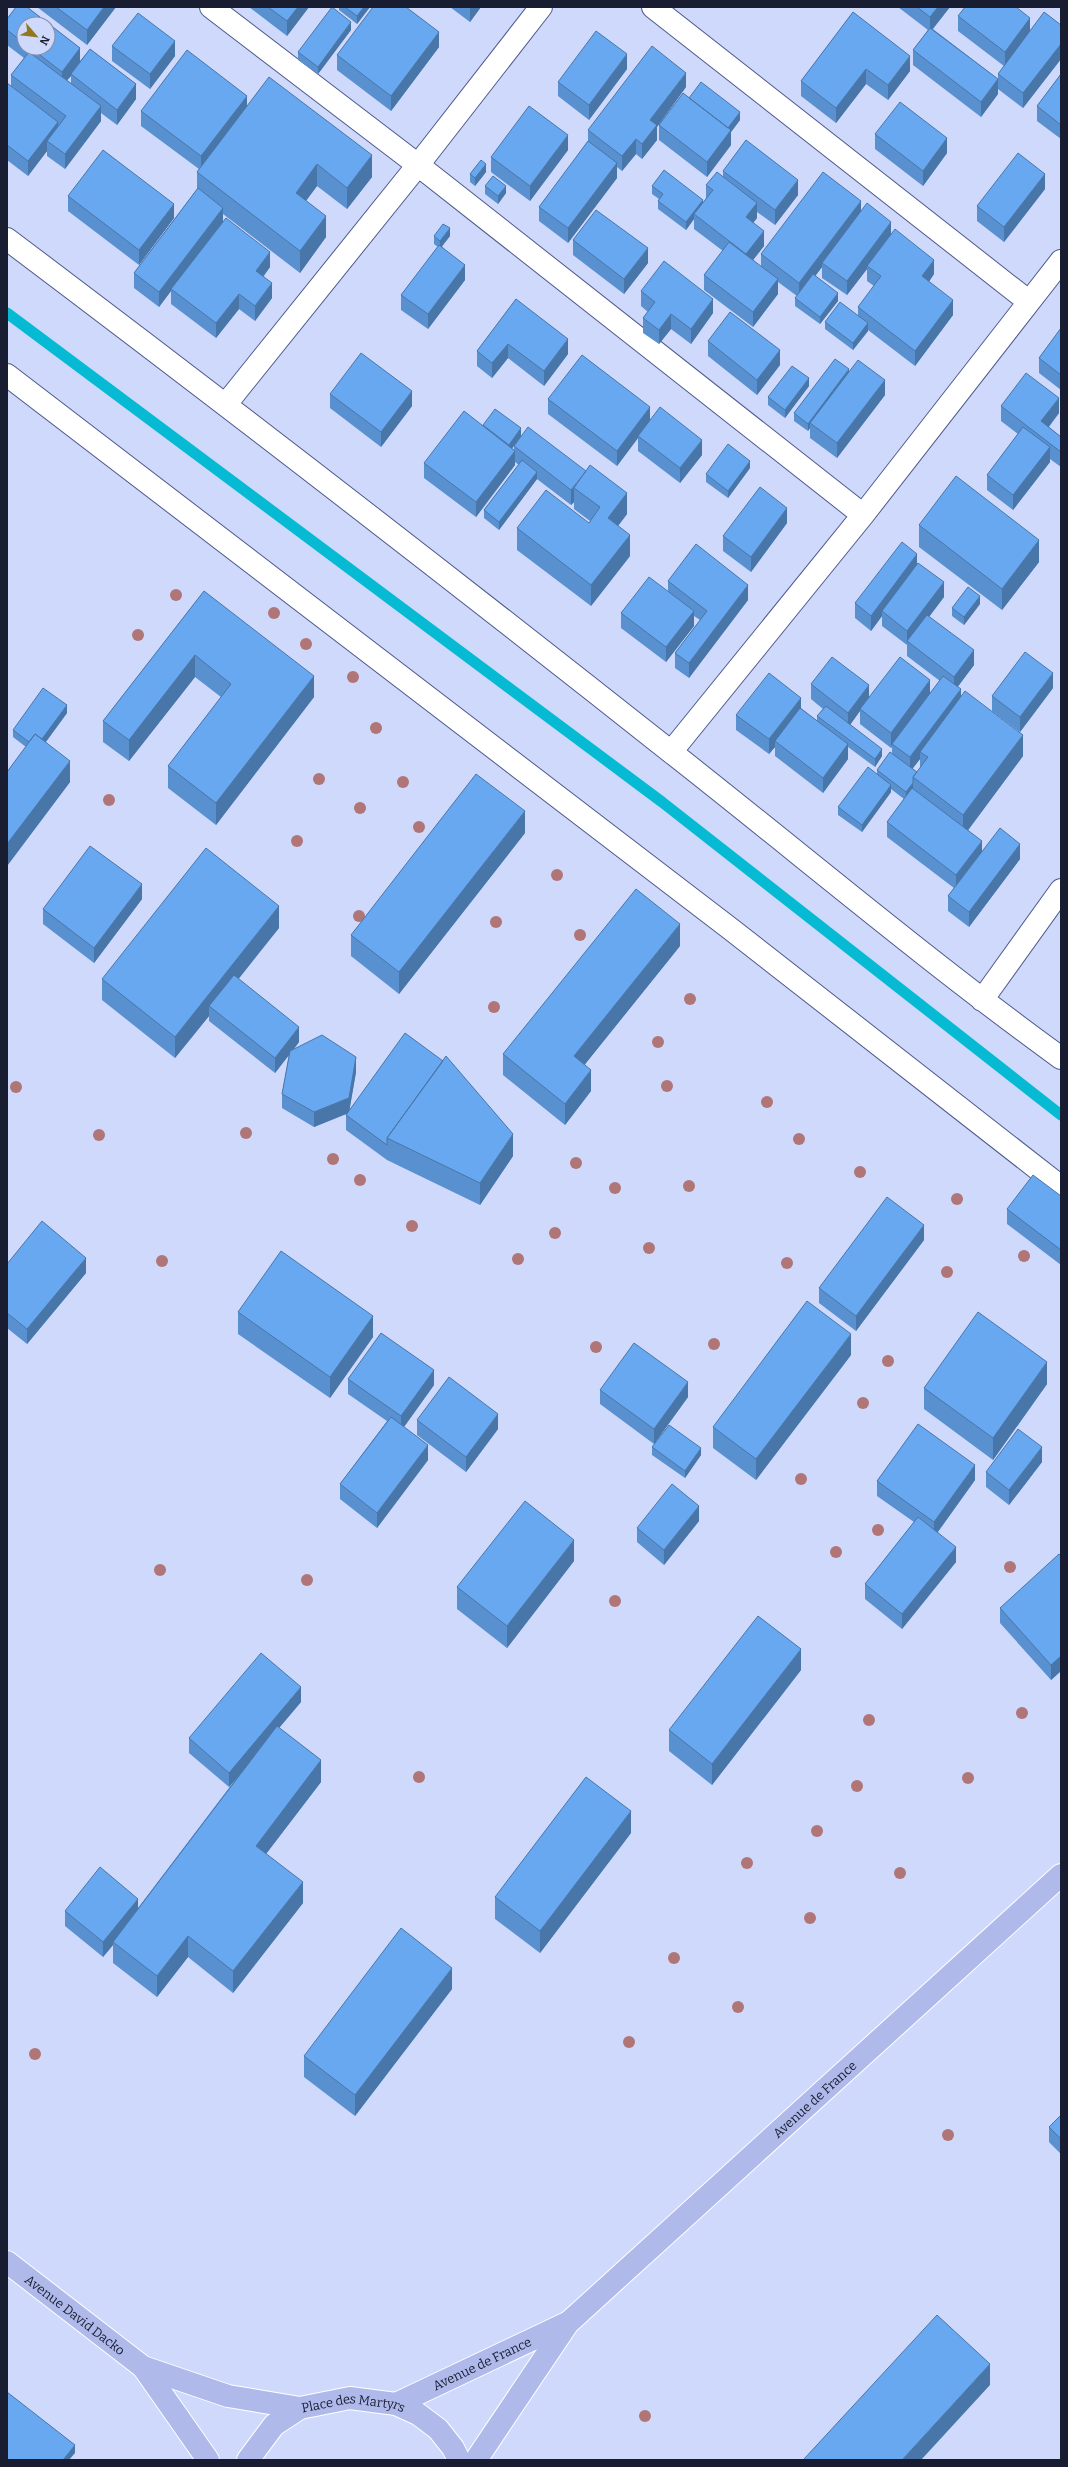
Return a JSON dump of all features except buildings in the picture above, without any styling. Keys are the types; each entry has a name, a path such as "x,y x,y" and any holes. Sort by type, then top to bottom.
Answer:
{"main road":[{"name":"Avenue de France","path":"476,2460 568,2323 1061,1875"},
{"name":"Avenue David Dacko","path":"7,2262 143,2367 208,2460"},
{"name":"Avenue de France","path":"396,2404 568,2323"},
{"name":"Avenue David Dacko","path":"143,2367 228,2396 300,2408"},
{"name":"Place des Martyrs","path":"248,2460 274,2425 300,2408 350,2398 396,2404 418,2414 438,2429 453,2448 459,2460"}],"street":[{"path":"211,7 418,165 864,514"},
{"path":"226,404 418,165 541,7"},
{"path":"653,7 1028,301"},
{"path":"7,239 226,404 671,752 982,1000 1061,1058"},
{"path":"671,752 864,514 1028,301 1061,261"},
{"path":"7,375 732,930 1061,1188"},
{"path":"982,1000 1061,890"}],"waterway":[{"path":"7,313 662,802 1061,1115"}]}
